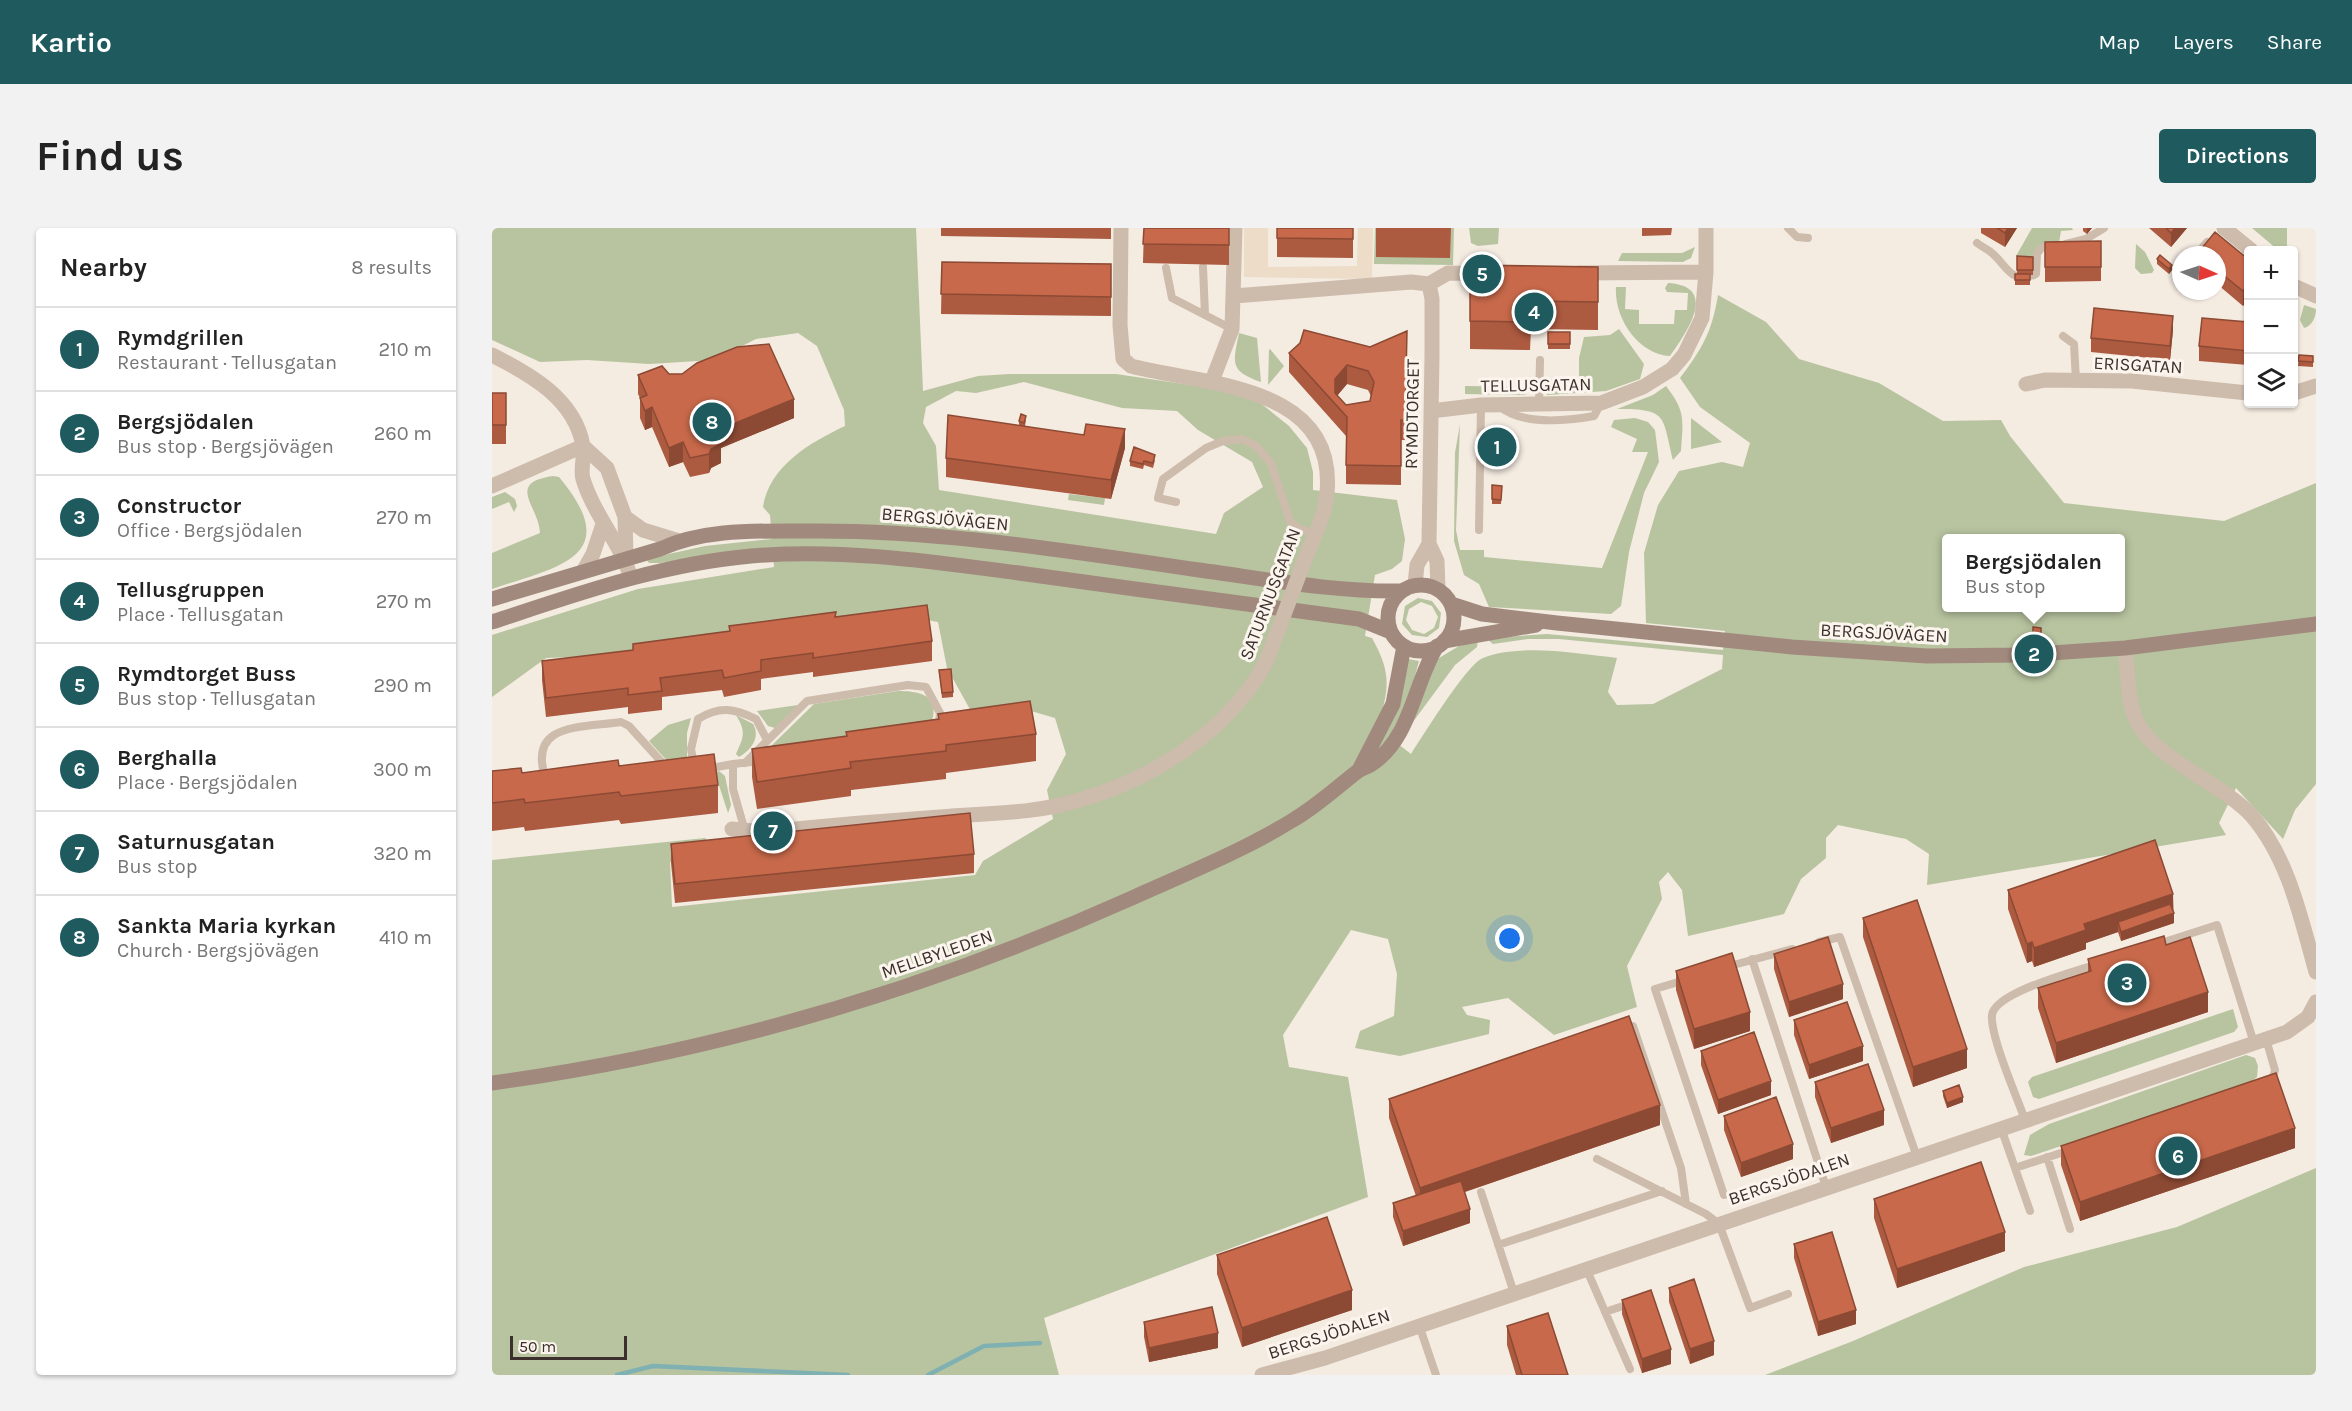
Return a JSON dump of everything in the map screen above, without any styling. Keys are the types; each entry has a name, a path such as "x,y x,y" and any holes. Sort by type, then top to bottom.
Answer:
{"main road":[{"name":"BERGSJÖVÄGEN","path":"492,599 679,541 746,531 893,532 1003,543 1327,588 1408,588 1427,585 1438,589"},
{"path":"492,622 631,578 681,565 788,553 854,555 999,571 1359,619 1391,632 1404,646"},
{"path":"1391,632 1388,612 1392,602 1408,588"},
{"path":"1438,589 1451,604 1453,624 1441,644"},
{"name":"BERGSJÖVÄGEN","path":"1451,604 1482,614 1557,623 1792,647 1927,656 2020,655 2125,648 2316,624"},
{"name":"BERGSJÖVÄGEN","path":"1404,646 1420,651 1441,644 1557,623"},
{"name":"MELLBYLEDEN","path":"1359,770 1373,764 1401,729 1425,665 1441,644"},
{"name":"MELLBYLEDEN","path":"492,1083 604,1065 698,1045 840,1006 992,957 1155,887 1292,822 1334,793 1359,770 1394,705 1404,646"}],"street":[{"name":"SATURNUSGATAN","path":"738,830 776,836 958,820 1074,802 1112,790 1148,773 1179,754 1217,724 1243,698 1266,662 1324,512 1328,482 1321,447 1314,434 1289,410 1263,396 1212,381 1142,369 1131,366 1123,359 1120,325 1121,228"},
{"path":"1212,381 1232,329 1235,228"},
{"name":"TELLUSGATAN","path":"1431,411 1481,405 1601,403 1643,387 1672,369 1684,355 1702,318 1706,272 1706,228"},
{"path":"2224,228 2246,246"},
{"path":"1234,296 1412,282 1429,284 1437,277 1457,272 1506,274"},
{"path":"1565,273 1706,272"},
{"name":"RYMDTORGET","path":"1429,284 1432,299 1429,544 1437,561 1438,589"},
{"path":"2298,288 2316,296"},
{"path":"492,355 531,375 553,391 573,422 583,446 582,477 603,524 626,559"},
{"name":"ERISGATAN","path":"2026,384 2045,380 2132,381 2244,393"},
{"path":"2298,392 2316,386"},
{"path":"492,486 583,446"},
{"path":"583,446 607,468 625,517 626,559 631,578"},
{"path":"625,517 643,530 679,541"},
{"path":"584,570 593,554 603,524"},
{"name":"RYMDTORGET","path":"1408,588 1429,544"},
{"path":"2125,648 2136,719 2140,727 2145,735 2225,793 2252,817 2280,861 2316,972"},
{"name":"BERGSJÖDALEN","path":"1262,1375 1325,1358 2260,1041 2300,1025 2315,1006"}],"lane":[{"path":"1788,228 1797,237 1808,238"},
{"path":"1977,243 1991,252 2002,267 2015,276 2033,276 2036,274 2037,254 2040,248 2086,239 2104,228"},
{"path":"2204,246 2219,228"},
{"path":"1203,267 1205,315"},
{"path":"1166,268 1172,298 1232,329"},
{"path":"2063,336 2074,344 2076,381"},
{"path":"1539,404 1540,360"},
{"path":"1498,405 1508,414 1523,418 1581,418 1594,416 1601,403"},
{"path":"1479,530 1481,405"},
{"path":"1176,502 1158,498 1163,479 1214,443 1242,439 1256,446 1271,463 1290,521 1296,527 1314,534"},
{"path":"745,763 807,700 908,685 926,687 940,713 939,729 935,734"},
{"path":"695,770 691,749 694,733 698,719 712,710 727,708 756,719 767,740"},
{"path":"554,788 546,779 541,764 542,749 548,738 558,731 621,723 629,726 672,773 660,775"},
{"path":"684,772 768,760"},
{"path":"734,765 733,789 738,830"},
{"path":"536,781 546,779"},
{"path":"2148,947 2217,925 2275,1078 2270,1083 2259,1087"},
{"path":"1719,969 1840,937 1917,1156"},
{"path":"1752,959 1826,1187"},
{"path":"2025,1120 1995,1033 1992,1014 1997,1004 2012,994 2103,962"},
{"path":"1698,976 1654,989 1724,1195"},
{"path":"1612,1032 1633,1026 1681,1168 1686,1204"},
{"path":"2001,1128 2030,1211"},
{"path":"2015,1168 2081,1146"},
{"path":"2048,1157 2070,1229"},
{"path":"1597,1159 1662,1191 1719,1224 1750,1308 1788,1294"},
{"path":"1498,1245 1662,1191"},
{"path":"1481,1192 1514,1293"},
{"path":"1586,1268 1630,1370"},
{"path":"1605,1312 1644,1299"},
{"path":"1419,1325 1436,1375"}],"green space":[{"path":"492,228 916,228 923,391 978,376 1009,374 1116,374 1217,389 1258,401 1289,426 1307,448 1313,472 1313,490 1397,500 1405,539 1402,561 1392,569 1375,575 1365,636 1372,638 1386,673 1386,692 1378,729 1400,705 1408,659 1419,661 1408,702 1389,737 1411,754 1467,673 1483,658 1497,654 1531,650 1617,658 1608,692 1617,705 1653,704 1722,669 1723,655 1559,639 1528,639 1493,644 1486,638 1547,634 1723,650 1725,631 1646,623 1644,553 1658,505 1679,471 1722,462 1743,467 1750,443 1700,407 1680,378 1705,340 1713,320 1718,295 1766,322 1799,359 1879,383 1943,421 2001,420 2010,436 2064,503 2224,521 2316,483 2316,784 2295,810 2283,839 2236,788 2219,823 2226,835 1927,885 1929,854 1906,839 1838,825 1826,838 1826,858 1801,879 1784,914 1688,936 1682,890 1668,872 1659,882 1662,899 1627,966 1637,1007 1554,1035 1508,998 1462,1007 1467,1015 1490,1020 1489,1034 1400,1056 1355,1048 1360,1031 1394,1016 1397,974 1388,939 1351,930 1283,1035 1289,1067 1348,1077 1368,1197 1044,1318 1059,1375 492,1375 492,860 705,838 724,856 670,862 672,907 975,875 983,861 1053,819 1047,790 1066,754 1055,718 1024,709 972,713 947,668 938,622 921,619 621,655 546,658 492,697 492,635 638,589 774,567 773,548 660,563 649,563 646,559 705,546 772,539 770,515 763,507 774,479 793,457 845,426 844,410 817,346 798,333 756,339 714,360 649,364 587,360 540,362 492,340","holes":["1024,382 1122,408 1177,411 1198,430 1252,462 1263,487 1224,513 1216,534 939,490 936,446 923,423 926,407 956,391 976,393"]},
{"path":"1375,228 1454,228 1453,265 1374,264"},
{"path":"1469,228 1499,228 1498,244 1478,246 1471,243"},
{"path":"2032,228 2072,228 2073,230 2061,231 2059,243 2048,243 2034,259 2018,259 2016,256"},
{"path":"2252,228 2287,228 2287,246 2273,246"},
{"path":"2136,244 2145,252 2154,270 2152,273 2141,274 2135,268"},
{"path":"1695,247 1691,258 1683,262 1618,261 1622,253 1682,253"},
{"path":"1668,283 1684,286 1692,292 1696,301 1690,324 1670,356 1658,354 1638,341 1624,322 1616,299 1616,287 1626,287 1625,309 1639,310 1639,324 1674,324 1675,310 1687,310 1688,293 1667,292 1665,288"},
{"path":"2304,305 2316,309 2313,321 2304,328 2300,320"},
{"path":"1619,329 1644,364 1640,379 1606,391 1547,395 1545,379 1579,380 1579,358 1584,337 1610,335"},
{"path":"1239,333 1257,338 1261,382 1238,370 1235,352"},
{"path":"1269,350 1284,366 1268,385"},
{"path":"1465,386 1531,387 1525,395 1465,394"},
{"path":"1666,386 1682,416 1681,451 1673,460 1667,433 1660,418 1646,411 1617,409 1653,395"},
{"path":"1635,418 1648,422 1655,430 1659,462 1644,493 1629,552 1621,606 1611,614 1489,607 1479,584 1464,575 1454,541 1455,453 1460,424 1456,530 1460,550 1484,550 1484,557 1602,568 1648,452 1632,452 1637,439 1611,427 1614,420"},
{"path":"1691,418 1722,442 1691,449"},
{"path":"559,477 578,504 586,526 584,542 575,555 559,565 492,589 492,553 540,533 528,497 528,490 531,484 539,479"},
{"path":"505,492 515,499 517,506 514,512 509,502 492,509 492,497"},
{"path":"1069,494 1105,498 1104,505 1068,500"},
{"path":"1418,598 1432,601 1441,613 1439,628 1427,637 1412,635 1402,624 1405,606","holes":["1421,602 1432,606 1438,617 1434,628 1424,634 1412,630 1406,620 1409,609"]},
{"path":"1478,640 1477,647 1455,665 1407,730 1434,661 1459,646"},
{"path":"898,691 921,694 931,701 933,714 931,724 882,739 768,749 814,704"},
{"path":"798,705 775,728 768,726 757,711"},
{"path":"736,715 753,724 756,734 754,743 739,757 736,754 743,731"},
{"path":"691,718 687,733 687,760 669,763 649,741 668,725"},
{"path":"719,771 725,776 731,805 728,813 715,773"},
{"path":"2233,1009 2238,1027 2234,1032 2039,1099 2033,1097 2028,1082 2032,1077"},
{"path":"2246,1055 2255,1058 2258,1066 2257,1077 2251,1082 2031,1156 2024,1155 2030,1135 2049,1124"},
{"path":"2316,1168 2316,1375 1765,1375 1853,1341 2024,1267 2177,1227"}],"shaded area":[{"path":"1244,228 1268,228 1268,267 1357,266 1358,228 1373,228 1372,279 1244,277"}],"building":[{"path":"1144,228 1229,228 1229,245 1143,244"},
{"path":"1277,228 1353,228 1353,239 1277,238"},
{"path":"1997,228 2008,228 2005,233"},
{"path":"2215,232 2244,256 2243,291 2226,277 2226,246 2204,246"},
{"path":"2101,241 2101,267 2045,267 2045,242"},
{"path":"2160,255 2172,265 2169,269 2157,259"},
{"path":"1476,256 1486,256 1486,259 1476,259"},
{"path":"2017,256 2033,257 2033,270 2017,270"},
{"path":"942,262 1111,264 1111,297 941,294"},
{"path":"1470,265 1598,267 1598,302 1531,301 1530,322 1470,321"},
{"path":"2015,274 2030,274 2030,280 2015,280"},
{"path":"2094,308 2173,316 2170,346 2091,338"},
{"path":"2202,318 2244,322 2244,351 2199,346"},
{"path":"1304,330 1370,347 1407,331 1405,421 1401,420 1401,466 1346,465 1347,417 1289,353 1300,343","holes":["1347,365 1368,371 1374,382 1370,401 1346,405 1335,393 1335,379"]},
{"path":"1548,332 1570,332 1570,344 1548,344"},
{"path":"769,344 794,399 716,431 721,444 711,449 709,454 690,458 683,442 669,448 652,407 645,411 640,398 647,395 638,375 662,366 669,374 682,374 697,363 737,347"},
{"path":"2299,355 2313,356 2313,362 2298,361"},
{"path":"492,393 506,393 506,425 492,425"},
{"path":"1021,414 1026,416 1024,423 1019,421"},
{"path":"948,415 1084,435 1086,424 1125,429 1111,480 946,458"},
{"path":"1489,431 1505,431 1505,453 1489,453"},
{"path":"1134,447 1155,455 1153,463 1144,461 1143,464 1130,461"},
{"path":"1492,485 1502,486 1501,500 1492,499"},
{"path":"927,605 932,641 813,658 813,653 761,660 761,671 724,678 722,670 660,678 662,691 628,695 628,688 546,698 542,661 633,650 633,644 730,631 729,626 836,612 835,617"},
{"path":"2033,627 2041,628 2041,633 2033,632"},
{"path":"951,669 953,692 942,693 939,670"},
{"path":"1030,701 1036,734 946,745 946,751 850,762 851,768 757,782 752,749 847,736 846,732 939,719 938,714"},
{"path":"714,754 718,785 621,796 619,792 525,803 524,799 492,803 492,771 521,768 522,773 618,760 619,766"},
{"path":"970,813 974,854 675,884 671,844"},
{"path":"2155,840 2173,894 2084,924 2086,930 2034,948 2032,942 2027,944 2008,890"},
{"path":"1917,900 1967,1049 1913,1067 1863,918"},
{"path":"2170,904 2174,913 2121,932 2118,922"},
{"path":"2164,936 2166,945 2190,937 2208,992 2056,1043 2038,988 2091,971 2088,959"},
{"path":"1828,937 1843,984 1789,1002 1774,954"},
{"path":"1732,953 1750,1012 1694,1029 1676,971"},
{"path":"1847,1002 1863,1046 1809,1065 1794,1020"},
{"path":"1629,1016 1660,1105 1420,1188 1389,1099"},
{"path":"1754,1032 1771,1081 1718,1100 1701,1051"},
{"path":"1868,1064 1884,1110 1831,1128 1815,1082"},
{"path":"2276,1073 2295,1128 2080,1202 2061,1146"},
{"path":"1959,1085 1963,1097 1947,1103 1943,1091"},
{"path":"1776,1097 1793,1144 1741,1163 1724,1116"},
{"path":"1981,1162 2005,1232 1897,1269 1874,1199"},
{"path":"1461,1181 1470,1209 1403,1231 1393,1203"},
{"path":"1327,1217 1352,1290 1242,1328 1217,1255"},
{"path":"1832,1232 1856,1310 1818,1322 1794,1244"},
{"path":"1694,1279 1714,1341 1690,1349 1669,1288"},
{"path":"1651,1290 1671,1349 1642,1359 1622,1300"},
{"path":"1212,1307 1218,1333 1149,1348 1144,1322"},
{"path":"1548,1313 1568,1375 1522,1375 1507,1326"}],"waterway":[{"path":"928,1375 984,1346 1040,1343"},
{"path":"617,1375 653,1366 848,1375"}],"place":[{"name":"Rymdtorget Buss","path":"1482,274"},
{"name":"Tellusgruppen","path":"1534,312"},
{"name":"Sankta Maria kyrkan","path":"712,422"},
{"name":"Rymdgrillen","path":"1497,447"},
{"name":"Bergsjödalen","path":"2034,654"},
{"name":"Saturnusgatan","path":"773,831"},
{"name":"Constructor","path":"2127,983"},
{"name":"Berghalla","path":"2178,1156"}]}
